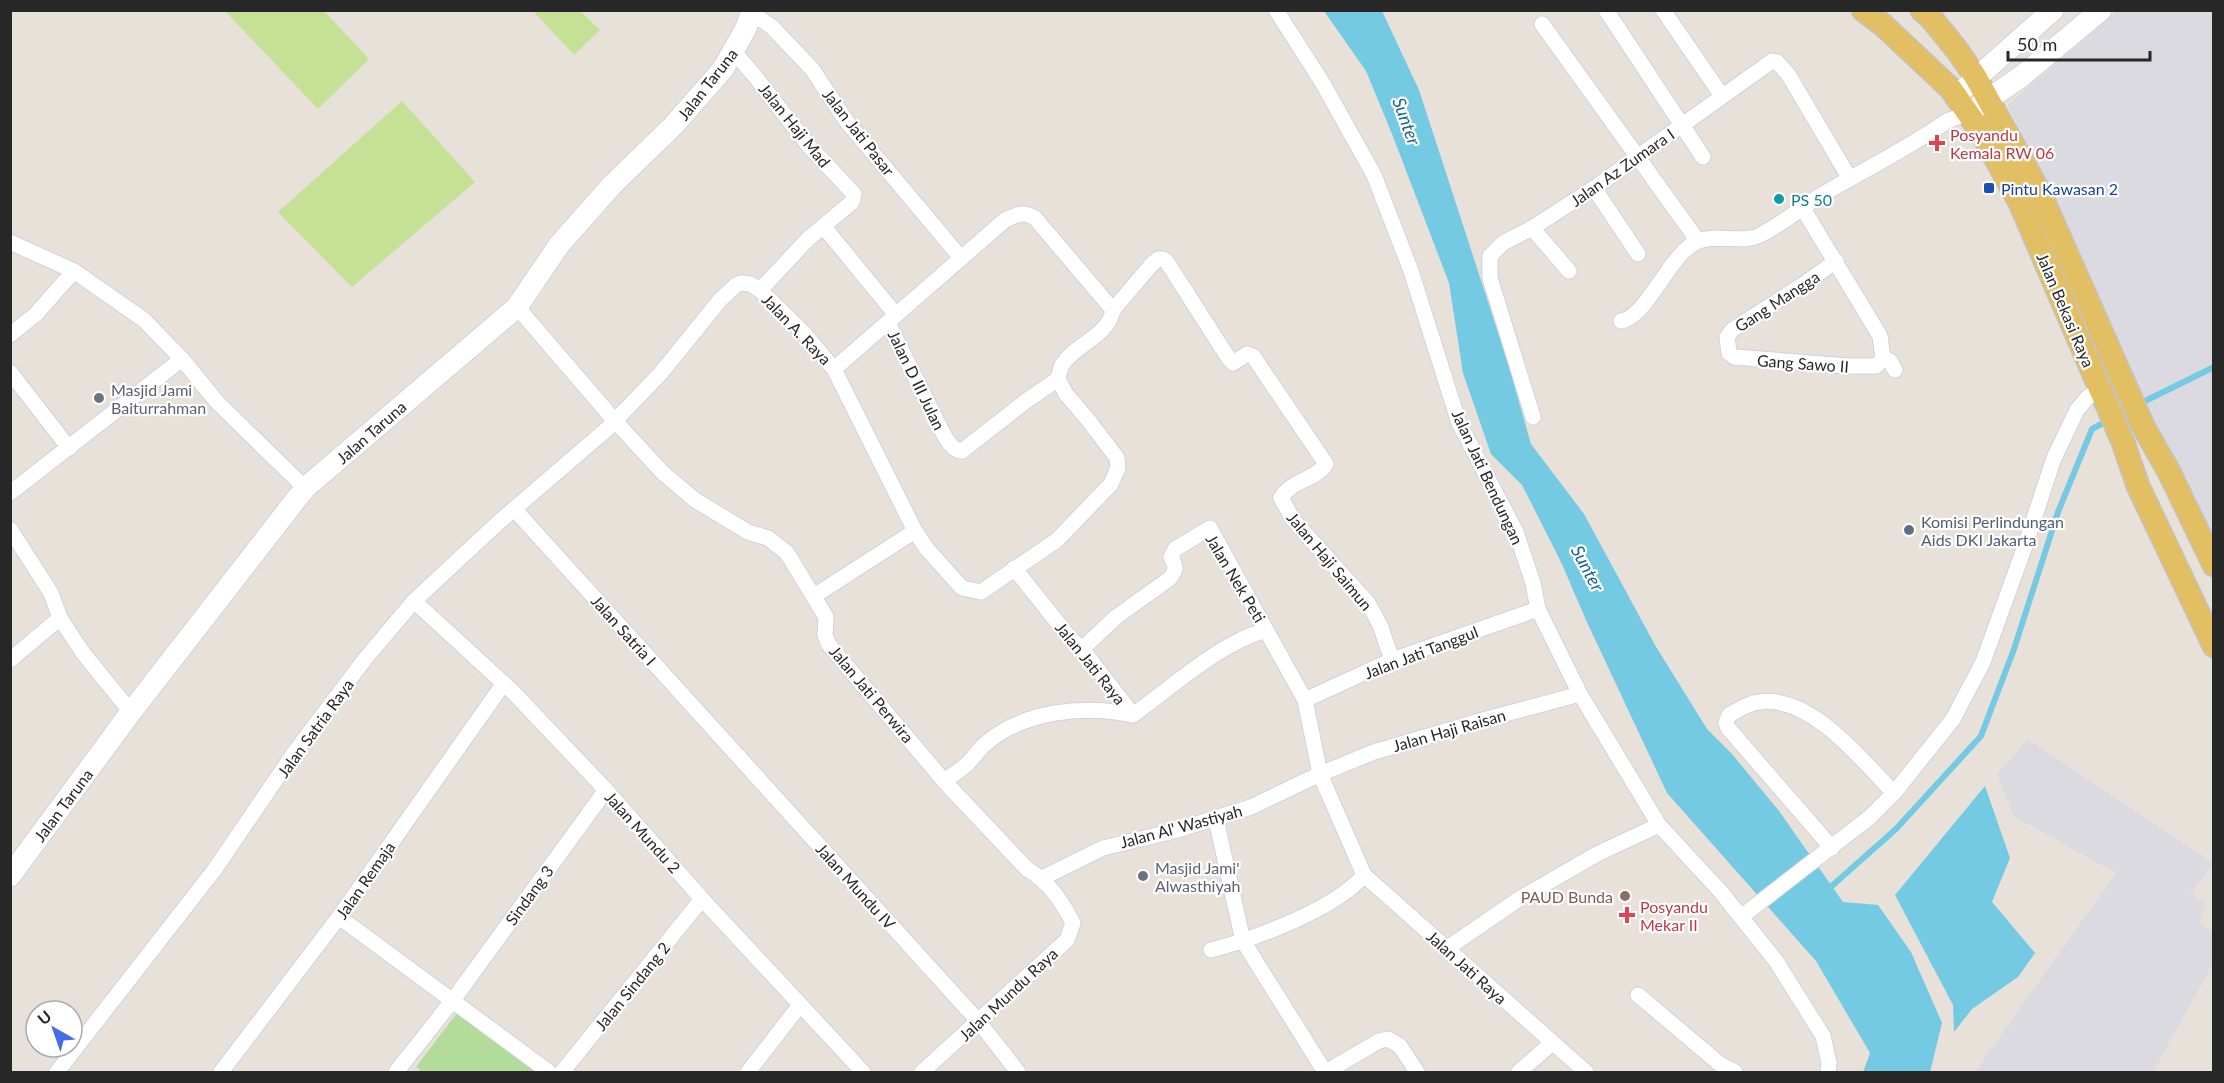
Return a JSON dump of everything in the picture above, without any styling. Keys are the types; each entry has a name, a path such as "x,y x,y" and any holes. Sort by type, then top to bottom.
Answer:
{"main road":[{"name":"Jalan Bekasi Raya","path":"1863,10 1908,47 1957,110 1983,135 2020,203 2123,442 2138,486 2214,646"},
{"name":"Jalan Bekasi Raya","path":"1922,10 1957,50 1976,78 2040,193 2144,428 2214,565"}],"street":[{"name":"Jalan Jati Bendungan","path":"1276,10 1323,82 1374,175 1411,271 1459,423 1516,532 1539,609 1580,694 1659,825 1721,892 1745,914 1776,961 1823,1036 1829,1063 1828,1072"},
{"path":"1606,10 1703,157"},
{"path":"1663,10 1722,96"},
{"path":"1957,110 1976,78 2053,10"},
{"path":"1621,321 1628,319 1636,311 1662,283 1672,263 1698,241 1758,236 1957,110 1989,100 2022,76 2101,10"},
{"name":"Jalan Taruna","path":"10,876 131,712 305,488 518,306 559,245 612,184 673,126 723,69 734,52 752,12"},
{"name":"Jalan Jati Pasar","path":"752,12 772,27 812,69 848,122 961,258"},
{"path":"1542,24 1698,241"},
{"name":"Jalan Haji Mad","path":"734,52 808,145 854,194 854,199 824,227"},
{"name":"Jalan Az Zumara I","path":"1533,417 1490,278 1489,261 1494,250 1503,243 1532,228 1594,188 1772,61 1777,62 1788,74 1800,92 1850,179"},
{"path":"1594,188 1638,254"},
{"path":"1802,207 1880,336 1883,359 1890,361 1895,369"},
{"path":"834,369 1005,220 1021,212 1035,218 1113,310 1112,318 1106,327 1073,354 1062,366 1058,379 1066,394 1117,458 1118,468 1111,484 1057,540 1014,568"},
{"path":"760,290 808,239 824,227"},
{"name":"Jalan D III Julan","path":"824,227 892,319 945,437 957,451 962,451 1058,379"},
{"path":"1532,228 1569,271"},
{"path":"10,242 74,271 144,320 182,359 217,402 305,488"},
{"name":"Jalan Haji Saimun","path":"1113,310 1152,264 1161,258 1167,262 1229,359 1233,363 1247,354 1253,356 1326,464 1322,470 1294,485 1281,498 1294,521 1368,603 1380,625 1392,660"},
{"name":"Gang Mangga","path":"1728,346 1727,338 1732,330 1836,261"},
{"path":"10,335 36,314 74,271"},
{"name":"Jalan A. Raya","path":"615,422 661,373 720,300 736,285 750,284 760,290 804,333 834,369 915,531 927,549 962,588 981,591 1014,568"},
{"name":"Jalan Jati Perwira","path":"518,306 615,422 662,472 695,500 748,532 768,538 787,553 826,617 825,635 829,645 944,781 1027,869 1042,878"},
{"name":"Gang Sawo II","path":"1728,346 1729,353 1734,357 1767,361 1871,367 1876,366 1883,359"},
{"path":"10,493 182,359"},
{"path":"10,372 69,448"},
{"path":"1745,914 1870,817 1894,793 1953,719 1978,671 2025,546 2054,458 2077,410 2087,398 2102,394"},
{"name":"Jalan Satria Raya","path":"57,1072 215,869 294,753 365,659 414,601 615,422"},
{"name":"Jalan Satria I","path":"515,510 733,750"},
{"name":"Jalan Nek Peti","path":"1082,649 1116,617 1175,572 1175,564 1171,557 1174,549 1210,528 1266,630"},
{"path":"10,529 51,593 60,618 83,653 131,712"},
{"path":"814,596 915,531"},
{"name":"Jalan Jati Raya","path":"1014,568 1070,638 1082,649 1133,715 1225,648 1248,635 1266,630 1305,700 1320,774 1364,874 1586,1072"},
{"name":"Jalan Mundu 2","path":"414,601 504,683 606,790 702,899 863,1072"},
{"name":"Jalan Jati Tanggul","path":"1305,700 1392,660 1539,609"},
{"path":"10,660 60,618"},
{"name":"Jalan Remaja","path":"221,1072 339,917 504,683"},
{"name":"Jalan Haji Raisan","path":"1320,774 1374,752 1580,694"},
{"path":"1828,851 1728,728 1726,723 1729,715 1751,703 1762,701 1787,705 1814,717 1840,739 1894,793"},
{"path":"944,781 968,763 983,745 1006,728 1018,723 1068,710 1107,710 1133,715"},
{"name":"Jalan Mundu IV","path":"733,750 979,1022 1018,1072"},
{"name":"Jalan Al' Wastiyah","path":"1042,878 1103,848 1216,819 1251,807 1320,774"},
{"name":"Sindang 3","path":"402,1070 606,790"},
{"path":"1216,819 1243,941 1325,1072 1379,1041 1388,1039 1400,1046 1417,1072"},
{"path":"1446,949 1519,899 1597,854 1659,825"},
{"path":"1211,950 1243,941 1322,906 1341,895 1364,874"},
{"name":"Jalan Mundu Raya","path":"922,1072 1067,940 1073,923 1062,901 1042,878"},
{"name":"Jalan Sindang 2","path":"562,1072 702,899"},
{"path":"339,917 549,1072"},
{"path":"1638,995 1721,1065 1735,1072"},
{"path":"748,1072 800,1005"},
{"path":"1519,1072 1552,1043"}],"shaded area":[{"path":"2117,11 2213,11 2213,557 2008,105"},
{"path":"2028,739 2213,863 2191,894 2206,903 2199,923 2213,932 2213,963 2153,1072 1975,1072 2116,873 2014,816 1997,775"}],"green space":[{"path":"225,11 324,11 369,59 318,109"},
{"path":"533,11 580,11 600,30 574,55"},
{"path":"402,101 475,182 352,287 278,212"},
{"path":"457,1013 536,1072 422,1072 416,1067"}],"water":[{"name":"Sunter","path":"1324,11 1382,11 1419,90 1507,360 1531,444 1584,514 1655,645 1707,729 1732,754 1779,811 1843,902 1878,905 1911,952 1942,1023 1930,1072 1863,1072 1870,1053 1816,961 1667,793 1561,562 1522,485 1491,454 1463,373 1449,283 1366,71"},
{"path":"1985,786 2010,858 1992,902 2035,953 2018,977 1972,1009 1954,1032 1953,1005 1895,895"}],"waterway":[{"path":"2139,404 2214,367"},
{"path":"1825,892 1896,829 1981,736 2014,649 2058,512 2092,429 2109,420"}],"place":[{"name":"Posyandu Kemala RW 06","path":"1937,143"},
{"name":"Pintu Kawasan 2","path":"1989,188"},
{"name":"PS 50","path":"1779,199"},
{"name":"Masjid Jami Baiturrahman","path":"99,398"},
{"name":"Komisi Perlindungan Aids DKI Jakarta","path":"1909,530"},
{"name":"Masjid Jami' Alwasthiyah","path":"1143,876"},
{"name":"PAUD Bunda","path":"1625,896"},
{"name":"Posyandu Mekar II","path":"1627,915"}]}
